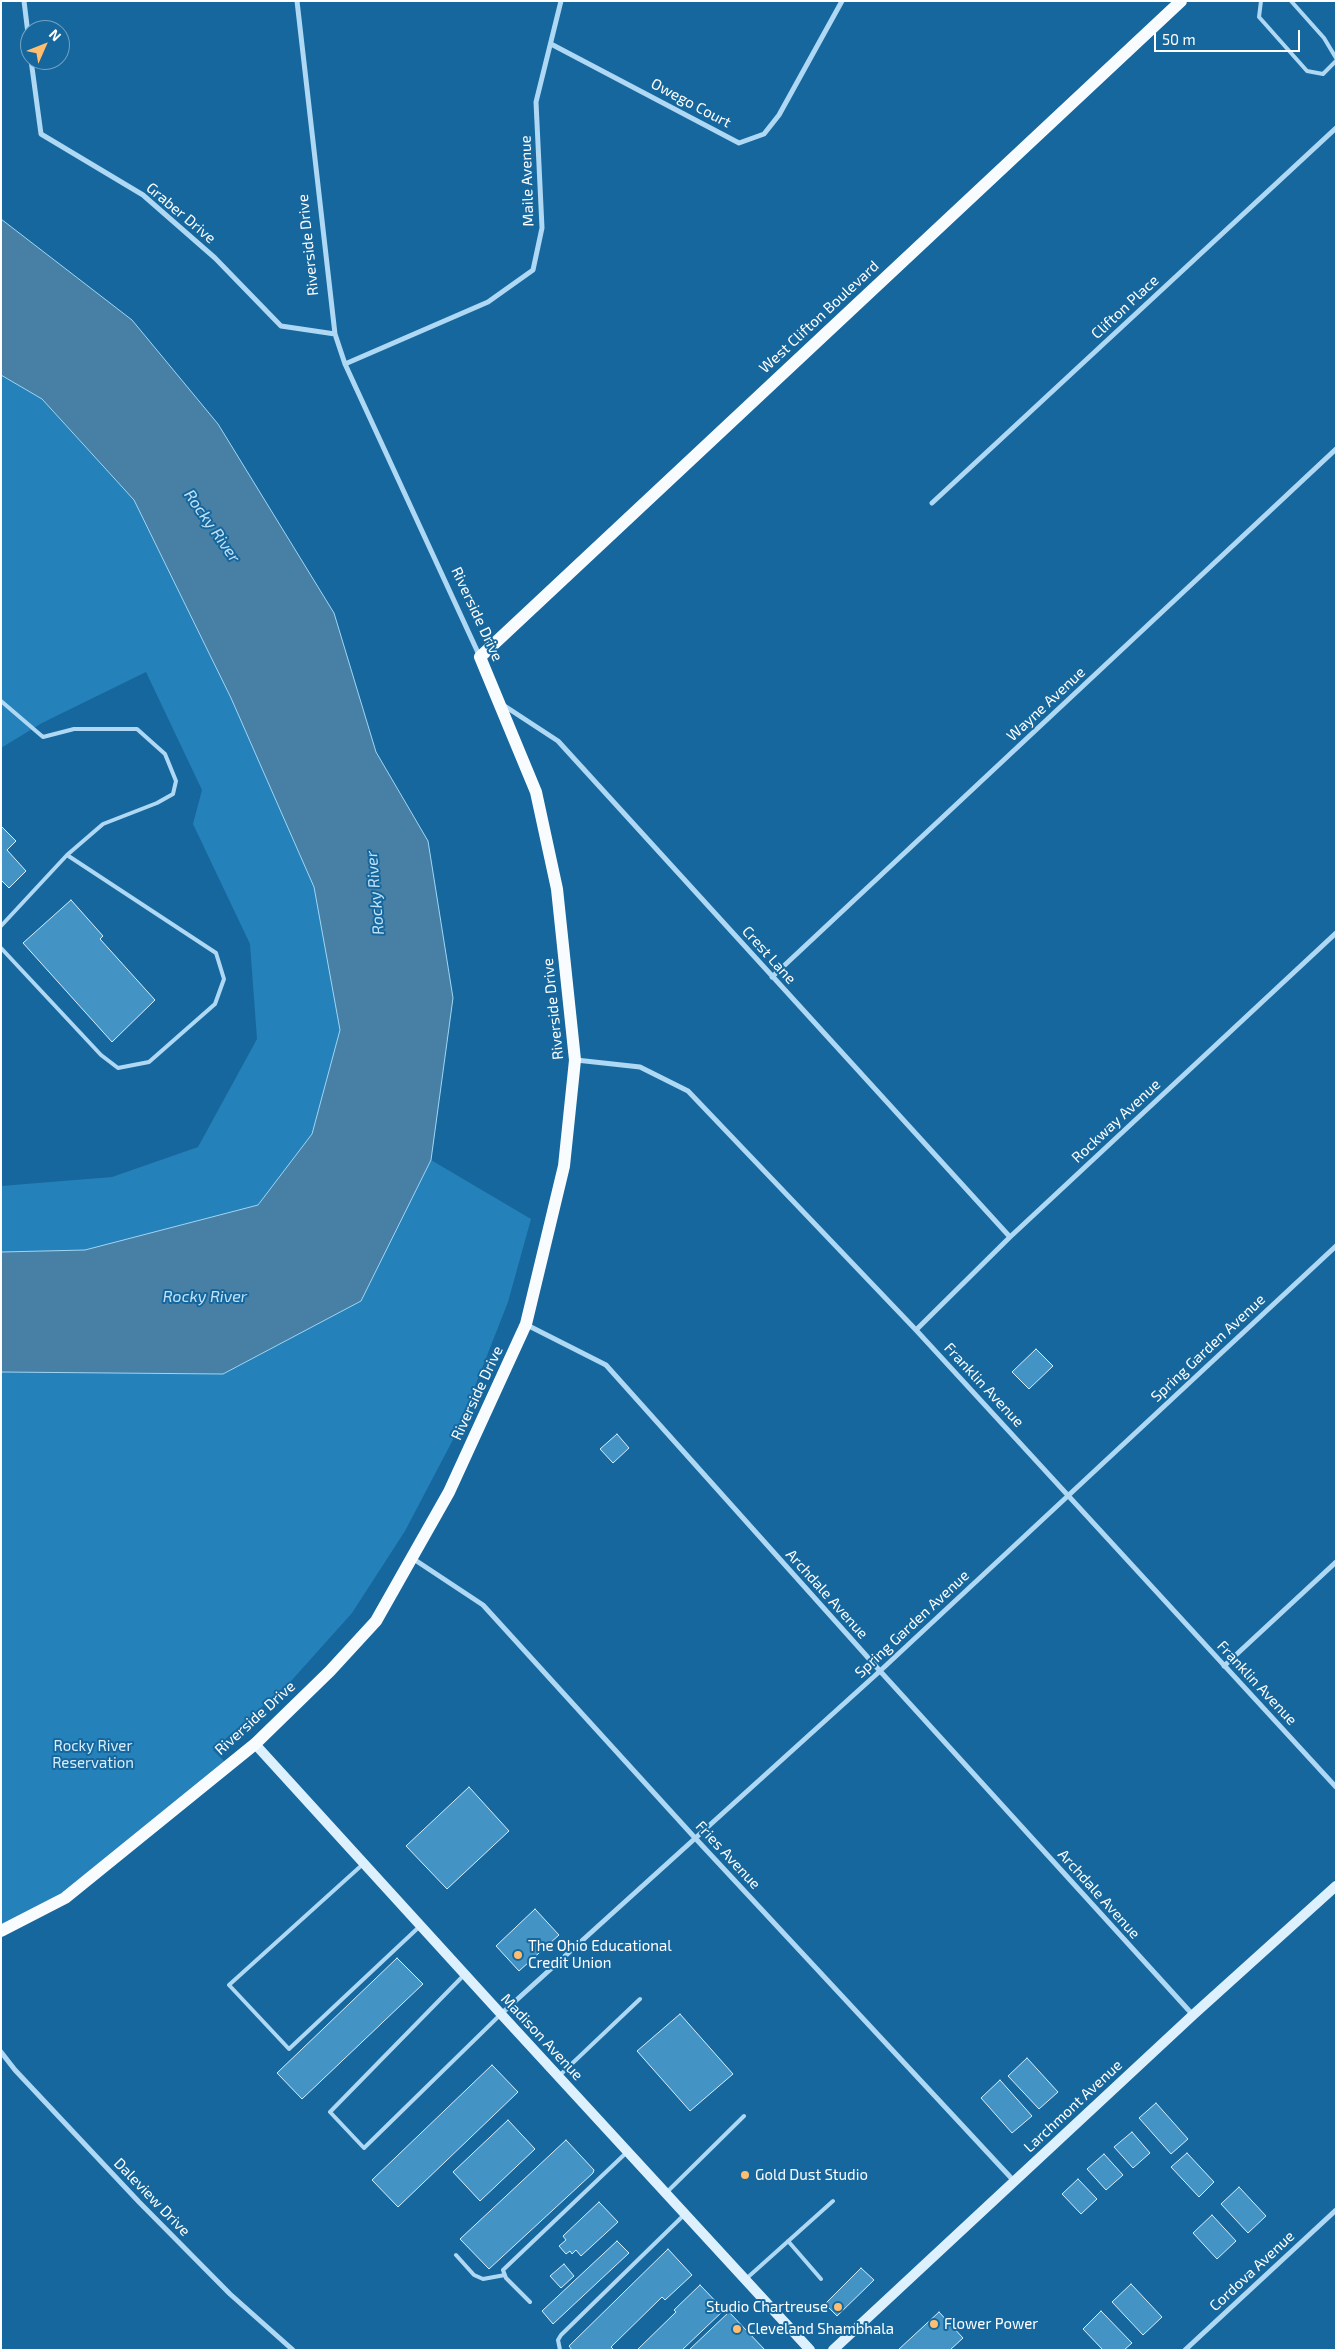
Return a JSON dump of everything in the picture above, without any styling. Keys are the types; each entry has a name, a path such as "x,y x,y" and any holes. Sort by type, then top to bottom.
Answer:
{"main road":[{"name":"West Clifton Boulevard","path":"480,657 1181,1"},
{"name":"Riverside Drive","path":"1,1931 65,1898 255,1744 330,1672 376,1621 449,1492 526,1324 564,1166 575,1060 557,889 536,792 480,657"},
{"name":"Madison Avenue","path":"255,1744 810,2350"},
{"name":"Larchmont Avenue","path":"833,2350 1193,2015 1336,1886"}],"street":[{"path":"24,1 26,20"},
{"name":"Riverside Drive","path":"297,1 335,334 344,364 480,657"},
{"name":"Maile Avenue","path":"344,364 488,302 533,270 542,228 536,102 561,1"},
{"name":"Owego Court","path":"551,44 739,142 764,134 779,115 842,1"},
{"name":"Graber Drive","path":"32,70 41,134 143,195 215,258 281,326 335,334"},
{"name":"Clifton Place","path":"932,503 1336,128"},
{"name":"Wayne Avenue","path":"772,977 1336,449"},
{"name":"Crest Lane","path":"500,703 558,741 1010,1236"},
{"name":"Rockway Avenue","path":"916,1330 1010,1236 1336,934"},
{"name":"Franklin Avenue","path":"575,1060 640,1067 688,1091 916,1330 1336,1787"},
{"name":"Spring Garden Avenue","path":"501,2014 880,1671 1336,1246"},
{"name":"Archdale Avenue","path":"526,1324 606,1364 880,1671 1193,2015"},
{"name":"Fries Avenue","path":"412,1558 483,1604 696,1839 1014,2182"},
{"path":"1224,1666 1336,1562"},
{"name":"Daleview Drive","path":"1,2052 14,2070 139,2202 230,2294 293,2350"},
{"name":"Cordova Avenue","path":"1185,2350 1336,2210"}],"lane":[{"path":"1261,1 1259,17 1307,71 1323,74 1336,60 1324,38 1291,1"},
{"path":"1,701 44,737 74,728 138,729 166,754 176,781 173,794 157,803 104,824 67,855 1,926"},
{"path":"1,948 101,1055 118,1068 148,1062 215,1004 224,979 216,953 67,855"},
{"path":"364,1863 229,1985 289,2049 420,1926"},
{"path":"464,1974 330,2112 364,2148 501,2014"},
{"path":"558,2076 640,1999"},
{"path":"666,2193 744,2116"},
{"path":"530,2302 505,2275 503,2270 627,2152"},
{"path":"745,2280 832,2201"},
{"path":"560,2350 558,2340 560,2336 685,2214"},
{"path":"788,2241 821,2279"},
{"path":"456,2255 474,2275 483,2280 505,2275"}],"green space":[{"path":"1,375 42,399 134,500 231,698 314,887 340,1030 312,1134 258,1205 85,1250 1,1252 1,1186 112,1177 198,1147 257,1039 250,944 193,824 202,790 146,672 42,723 1,748"},
{"name":"Rocky River Reservation","path":"431,1160 531,1219 508,1302 457,1432 405,1531 352,1613 292,1680 213,1750 227,1764 89,1877 1,1930 1,1372 223,1374 361,1301"}],"water":[{"name":"Rocky River","path":"1,219 132,320 218,424 334,613 376,752 428,841 453,998 431,1160 361,1301 223,1374 1,1372 1,1252 85,1250 258,1205 312,1134 340,1030 314,887 231,698 134,500 42,399 1,375"}],"building":[{"path":"1,826 16,841 7,850 26,871 9,888 1,880"},
{"path":"71,900 103,936 100,939 155,1000 112,1042 23,943"},
{"path":"1036,1349 1053,1366 1029,1389 1012,1372"},
{"path":"617,1434 629,1448 613,1463 600,1449"},
{"path":"469,1787 509,1831 447,1889 406,1846"},
{"path":"535,1909 559,1935 519,1971 496,1946"},
{"path":"397,1958 423,1984 302,2099 277,2073"},
{"path":"680,2014 733,2074 690,2111 637,2051"},
{"path":"1027,2058 1058,2092 1039,2109 1008,2076"},
{"path":"492,2065 518,2092 398,2207 372,2180"},
{"path":"1000,2080 1032,2116 1012,2133 981,2098"},
{"path":"1156,2103 1188,2139 1171,2154 1139,2118"},
{"path":"508,2120 535,2149 480,2201 453,2172"},
{"path":"1132,2132 1150,2153 1133,2168 1114,2147"},
{"path":"566,2140 594,2170 593,2173 489,2269 460,2239"},
{"path":"1187,2153 1214,2182 1199,2197 1171,2167"},
{"path":"1104,2154 1123,2175 1106,2190 1087,2169"},
{"path":"1078,2179 1097,2199 1081,2214 1062,2194"},
{"path":"1239,2187 1266,2216 1248,2233 1221,2204"},
{"path":"599,2202 618,2222 581,2256 576,2250 572,2254 570,2251 566,2254 559,2246 566,2240 563,2236"},
{"path":"1212,2215 1236,2241 1217,2259 1193,2233"},
{"path":"617,2241 629,2253 553,2324 542,2311"},
{"path":"668,2249 692,2275 665,2300 662,2297 611,2347 614,2350 572,2350 569,2346"},
{"path":"564,2264 574,2276 561,2288 550,2276"},
{"path":"861,2268 874,2280 837,2316 825,2304"},
{"path":"1131,2284 1162,2317 1143,2335 1112,2302"},
{"path":"700,2285 724,2310 682,2350 637,2350 676,2312 674,2310"},
{"path":"1101,2311 1132,2343 1124,2350 1103,2350 1083,2329"},
{"path":"729,2312 765,2350 689,2350"},
{"path":"939,2312 963,2338 950,2350 898,2350"}],"place":[{"name":"The Ohio Educational Credit Union","path":"518,1955"},
{"name":"Gold Dust Studio","path":"745,2175"},
{"name":"Studio Chartreuse","path":"838,2307"},
{"name":"Flower Power","path":"934,2324"},
{"name":"Cleveland Shambhala","path":"737,2329"}]}
